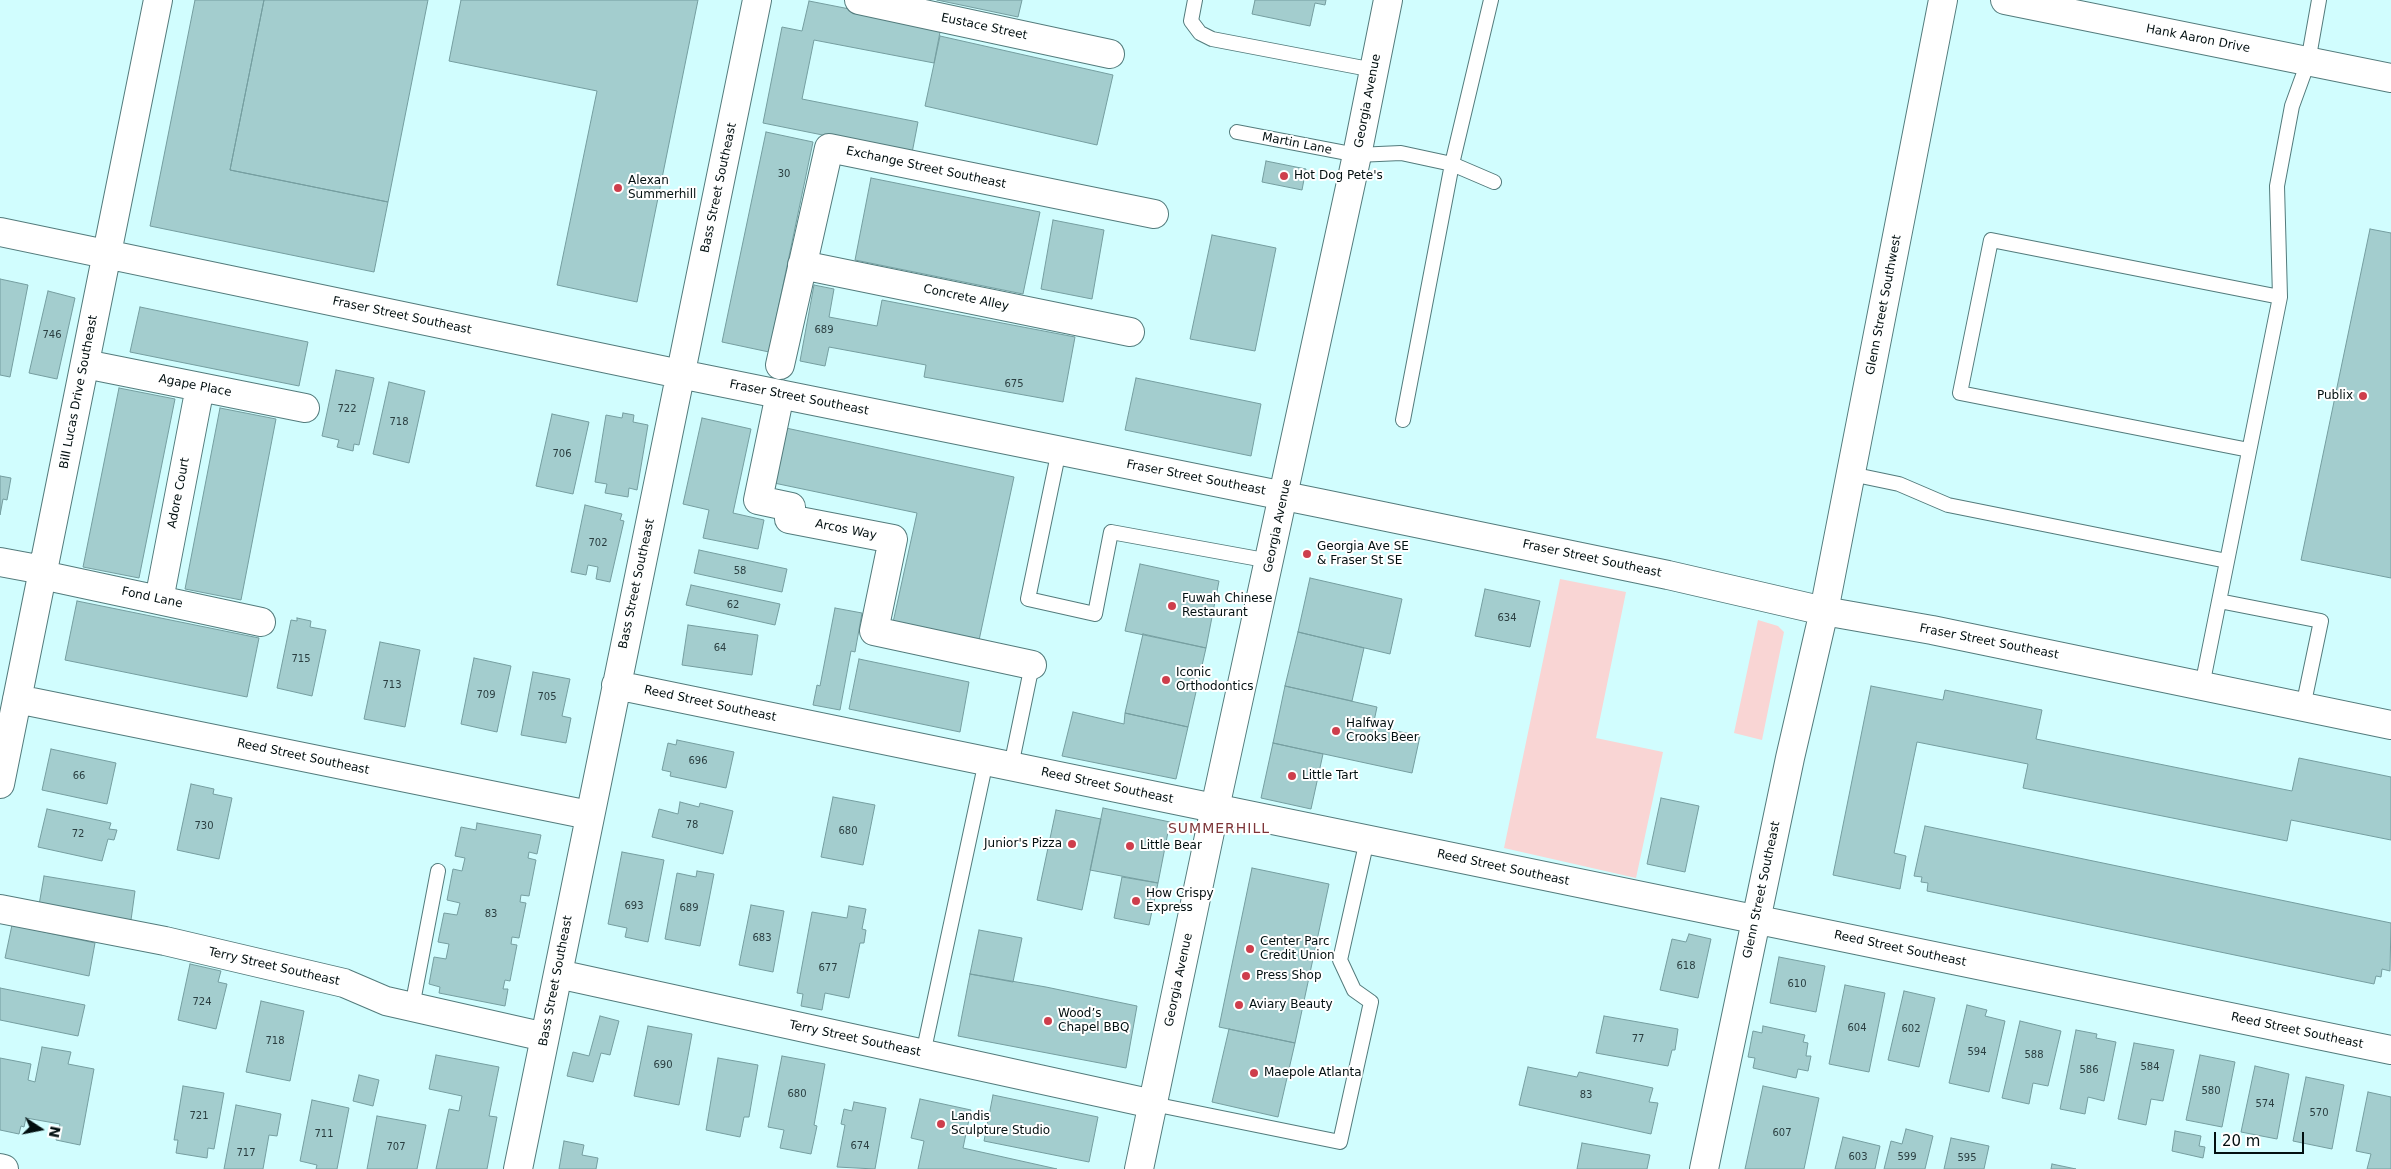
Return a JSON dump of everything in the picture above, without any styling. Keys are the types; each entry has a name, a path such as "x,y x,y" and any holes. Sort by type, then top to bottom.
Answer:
{"street":[{"name":"Bill Lucas Drive Southeast","path":"0,784 158,0"},
{"name":"Bass Street Southeast","path":"518,1169 757,0"},
{"name":"Georgia Avenue","path":"1139,1169 1215,808 1285,496 1388,0"},
{"name":"Glenn Street Southwest","path":"1824,611 1943,0"},
{"name":"Hank Aaron Drive","path":"2005,0 2391,78"},
{"name":"Eustace Street","path":"869,1 1110,54"},
{"name":"Exchange Street Southeast","path":"778,382 828,148 1154,214"},
{"name":"Fraser Street Southeast","path":"0,232 680,374 778,382 1059,450 1668,575 1824,611 1932,630 2391,725"},
{"name":"Concrete Alley","path":"802,265 1130,332"},
{"name":"Agape Place","path":"85,364 305,408"},
{"name":"Arcos Way","path":"778,382 758,500 791,507 789,519 893,539 874,631 1032,665"},
{"name":"Adore Court","path":"158,600 200,387"},
{"path":"0,562 43,573"},
{"name":"Fond Lane","path":"43,573 261,622"},
{"name":"Glenn Street Southeast","path":"1704,1169 1756,919 1824,611"},
{"name":"Reed Street Southeast","path":"616,685 2391,1050"},
{"name":"Reed Street Southeast","path":"17,699 590,816"},
{"name":"Terry Street Southeast","path":"0,909 203,950 344,983 386,1001 545,1037"},
{"name":"Terry Street Southeast","path":"558,974 1153,1104"},
{"path":"0,1168 4,1169"}],"lane":[{"path":"1195,0 1191,21 1200,34 1212,39 1374,70"},
{"path":"1403,420 1452,164 1491,0"},
{"path":"2202,686 2280,297 2277,186 2292,106 2308,62 2319,0"},
{"name":"Martin Lane","path":"1237,132 1357,156 1402,153 1452,164 1494,182"},
{"path":"2249,450 1960,393 1991,240 2280,297"},
{"path":"1059,450 1028,599 1095,614 1111,532 1270,561"},
{"path":"1851,474 1899,484 1948,505 2227,562"},
{"path":"2219,601 2322,621 2303,707"},
{"path":"924,1054 999,764 1032,665"},
{"path":"1153,1104 1340,1142 1371,1002 1354,990 1340,960 1367,840"},
{"path":"412,1007 438,872"}],"shaded area":[{"path":"1560,579 1626,592 1596,738 1663,752 1636,878 1504,848"},
{"path":"1758,620 1778,626 1784,632 1762,740 1734,733"}],"building":[{"path":"195,0 264,0 230,170 388,202 374,272 150,226"},
{"path":"264,0 428,0 388,202 230,170"},
{"name":"Alexan Summerhill","path":"461,0 698,0 637,302 557,285 597,91 449,61"},
{"path":"937,0 1022,0 1018,17"},
{"path":"1255,0 1326,0 1325,5 1315,3 1310,26 1252,14"},
{"path":"809,1 941,27 934,63 814,40 802,99 918,122 912,153 763,123 782,27 802,31"},
{"path":"940,36 1113,75 1097,145 925,106"},
{"path":"766,132 813,142 769,352 722,342"},
{"name":"Hot Dog Pete's","path":"1266,161 1306,169 1302,190 1262,182"},
{"path":"871,178 1040,212 1023,294 855,260"},
{"path":"1053,220 1104,230 1092,299 1041,289"},
{"name":"Publix","path":"2370,229 2391,233 2391,578 2301,560"},
{"path":"1212,235 1276,248 1255,351 1190,339"},
{"path":"0,279 28,285 10,377 0,375"},
{"path":"814,285 834,289 829,317 877,326 882,300 1075,337 1063,402 924,377 926,365 829,347 825,366 800,361"},
{"path":"48,291 75,298 57,379 29,373"},
{"path":"140,307 308,342 299,386 130,352"},
{"path":"336,370 374,378 359,445 354,444 353,451 337,447 339,440 322,436"},
{"path":"1136,378 1261,404 1251,456 1125,430"},
{"path":"389,382 425,391 409,463 373,454"},
{"path":"119,388 175,399 139,578 83,567"},
{"path":"220,408 276,419 241,600 185,589"},
{"path":"623,413 634,415 633,422 648,425 637,490 629,488 628,497 605,493 607,484 595,482 606,415 622,418"},
{"path":"552,414 589,422 573,494 536,486"},
{"path":"702,418 751,429 733,513 764,520 758,549 703,538 709,510 683,504"},
{"path":"786,428 1014,477 978,645 892,627 917,513 774,483"},
{"path":"0,476 11,478 7,500 3,499 0,515"},
{"path":"585,505 622,514 620,520 624,521 610,582 596,579 598,567 588,565 586,575 571,572"},
{"path":"699,550 787,569 782,592 694,573"},
{"name":"Fuwah Chinese Restaurant","path":"1140,564 1219,581 1206,648 1125,631"},
{"path":"1310,578 1402,599 1390,654 1298,632"},
{"path":"691,585 780,604 775,625 686,605"},
{"path":"1485,589 1540,601 1530,647 1475,636"},
{"path":"77,601 259,638 247,697 65,660"},
{"path":"835,608 862,613 855,652 851,651 840,710 813,705 817,685 820,686"},
{"path":"297,618 311,621 310,627 326,630 312,696 277,688 291,620 297,621"},
{"path":"688,625 758,635 752,675 682,665"},
{"path":"1298,632 1364,648 1352,701 1285,686"},
{"name":"Iconic Orthodontics","path":"1143,634 1206,648 1188,727 1125,713"},
{"path":"380,642 420,650 405,727 364,719"},
{"path":"474,658 511,666 497,732 461,724"},
{"path":"859,659 969,682 960,732 849,709"},
{"path":"533,672 570,679 562,716 571,718 566,743 521,735"},
{"name":"Halfway Crooks Beer","path":"1285,686 1377,707 1373,726 1420,736 1412,773 1273,743"},
{"path":"1871,686 1943,700 1945,690 2042,710 2036,739 2292,791 2299,758 2391,777 2391,840 2291,820 2287,841 2023,788 2028,764 1917,742 1894,853 1906,856 1900,889 1833,875"},
{"path":"1073,712 1124,724 1125,713 1188,727 1176,779 1062,756"},
{"path":"677,740 734,752 726,788 670,776 671,772 662,770 668,743 676,745"},
{"name":"Little Tart","path":"1273,743 1323,754 1311,809 1261,798"},
{"path":"51,749 116,763 107,804 42,790"},
{"path":"191,784 214,789 213,794 232,798 219,859 177,850"},
{"path":"833,797 875,805 863,865 821,857"},
{"path":"1661,798 1699,806 1685,872 1647,864"},
{"path":"680,802 699,807 700,803 733,811 723,854 652,837 659,809 678,814"},
{"name":"Little Bear","path":"1103,808 1170,822 1158,883 1090,870"},
{"path":"47,809 111,823 109,829 117,830 114,840 108,839 102,861 38,847"},
{"name":"Junior's Pizza","path":"1056,810 1101,819 1082,910 1037,900"},
{"path":"477,823 541,835 537,854 529,852 528,858 536,860 529,896 521,895 520,902 526,903 519,938 512,937 511,944 517,945 510,981 505,980 503,989 508,989 505,1006 439,993 440,987 429,984 434,957 446,959 449,944 438,942 444,913 457,915 460,903 447,900 453,869 462,871 465,858 455,856 461,827 476,830"},
{"path":"1925,826 2391,923 2390,971 2382,969 2381,977 2376,976 2374,984 1927,891 1928,883 1921,882 1922,877 1914,876"},
{"path":"622,852 664,860 648,942 625,937 627,928 608,924"},
{"path":"1252,868 1329,884 1295,1043 1219,1027"},
{"path":"697,871 714,874 700,946 665,939 677,873 696,877"},
{"path":"44,876 135,891 131,920 39,905"},
{"name":"How Crispy Express","path":"1122,877 1158,883 1149,925 1114,918"},
{"path":"751,905 784,911 773,972 739,965"},
{"path":"849,906 866,909 862,929 866,930 864,943 860,943 849,998 825,993 822,1010 801,1006 803,994 797,993 812,912 847,918"},
{"path":"12,925 95,943 89,976 5,958"},
{"path":"979,930 1022,938 1013,982 970,974"},
{"path":"1689,934 1711,939 1698,998 1660,990 1672,939 1686,942"},
{"path":"1779,957 1825,966 1816,1012 1770,1003"},
{"path":"190,964 221,971 218,982 227,984 216,1029 178,1020"},
{"name":"Wood’s Chapel BBQ","path":"970,974 1046,987 1137,1006 1126,1068 958,1036"},
{"path":"1845,985 1885,993 1869,1072 1829,1064"},
{"path":"0,988 85,1005 78,1036 0,1020"},
{"path":"1904,991 1935,998 1919,1067 1888,1060"},
{"path":"261,1001 304,1011 290,1081 246,1072"},
{"path":"1967,1005 1987,1010 1985,1016 2005,1021 1989,1092 1949,1083"},
{"path":"600,1016 619,1021 610,1055 601,1053 593,1082 567,1076 573,1052 589,1056"},
{"path":"1604,1016 1678,1029 1675,1050 1672,1050 1668,1066 1596,1053"},
{"path":"2020,1021 2061,1031 2048,1086 2033,1083 2029,1104 2002,1098"},
{"path":"648,1026 692,1034 679,1105 634,1096"},
{"path":"1763,1026 1805,1035 1803,1042 1808,1043 1806,1056 1811,1056 1808,1071 1798,1069 1796,1078 1753,1068 1755,1058 1748,1057 1753,1031 1762,1033"},
{"name":"Maepole Atlanta","path":"1229,1029 1295,1043 1278,1117 1212,1102"},
{"path":"2076,1030 2097,1034 2096,1038 2116,1042 2104,1101 2088,1097 2085,1114 2060,1109"},
{"path":"2134,1043 2174,1050 2163,1101 2151,1099 2146,1125 2118,1119"},
{"path":"42,1047 71,1052 68,1064 94,1069 80,1145 56,1140 60,1124 26,1118 24,1127 21,1126 19,1134 0,1130 0,1058 31,1064 28,1080 35,1082"},
{"path":"436,1055 499,1067 489,1116 497,1117 487,1169 436,1169 449,1109 459,1111 462,1096 429,1089"},
{"path":"2200,1055 2235,1062 2222,1127 2186,1120"},
{"path":"782,1056 825,1064 814,1125 817,1126 811,1154 780,1148 784,1130 768,1127"},
{"path":"718,1058 758,1065 749,1117 744,1117 740,1137 706,1130"},
{"path":"2255,1066 2289,1074 2277,1139 2241,1132"},
{"path":"1528,1067 1577,1077 1579,1072 1653,1088 1649,1102 1658,1103 1651,1134 1519,1105"},
{"path":"359,1075 379,1080 373,1106 353,1101"},
{"path":"2306,1077 2344,1085 2332,1149 2293,1141"},
{"path":"183,1086 224,1093 214,1149 208,1148 207,1158 176,1153 178,1140 174,1140"},
{"path":"1763,1086 1819,1098 1804,1169 1745,1169"},
{"path":"2368,1092 2391,1097 2391,1169 2367,1169 2371,1154 2356,1151"},
{"path":"993,1095 1098,1117 1089,1162 984,1141"},
{"name":"Landis Sculpture Studio","path":"920,1099 971,1110 963,1148 1057,1169 918,1169 924,1141 911,1138"},
{"path":"312,1100 349,1108 337,1169 316,1169 317,1165 300,1161"},
{"path":"854,1102 886,1108 875,1169 837,1167 845,1125 841,1124 844,1109 852,1111"},
{"path":"236,1105 281,1114 277,1136 269,1135 263,1169 224,1169"},
{"path":"377,1116 426,1125 417,1169 367,1169"},
{"path":"1906,1129 1933,1136 1925,1169 1884,1169 1891,1141 1902,1144"},
{"path":"2175,1131 2201,1136 2199,1146 2205,1147 2203,1158 2172,1151"},
{"path":"1843,1137 1880,1146 1875,1169 1835,1169"},
{"path":"1951,1138 1989,1146 1984,1169 1944,1169"},
{"path":"564,1141 584,1145 582,1155 598,1158 596,1169 559,1169"},
{"path":"1582,1143 1650,1155 1647,1169 1577,1169"},
{"path":"2052,1164 2076,1169 2051,1169"}],"place":[{"name":"Hot Dog Pete's","path":"1284,176"},
{"name":"Alexan Summerhill","path":"618,188"},
{"name":"Publix","path":"2363,396"},
{"name":"Georgia Ave SE & Fraser St SE","path":"1307,554"},
{"name":"Fuwah Chinese Restaurant","path":"1172,606"},
{"name":"Iconic Orthodontics","path":"1166,680"},
{"name":"Halfway Crooks Beer","path":"1336,731"},
{"name":"Little Tart","path":"1292,776"},
{"name":"Junior's Pizza","path":"1072,844"},
{"name":"Little Bear","path":"1130,846"},
{"name":"How Crispy Express","path":"1136,901"},
{"name":"Center Parc Credit Union","path":"1250,949"},
{"name":"Press Shop","path":"1246,976"},
{"name":"Aviary Beauty","path":"1239,1005"},
{"name":"Wood’s Chapel BBQ","path":"1048,1021"},
{"name":"Maepole Atlanta","path":"1254,1073"},
{"name":"Landis Sculpture Studio","path":"941,1124"}],"district":[{"name":"SUMMERHILL","path":"1219,829"}]}
